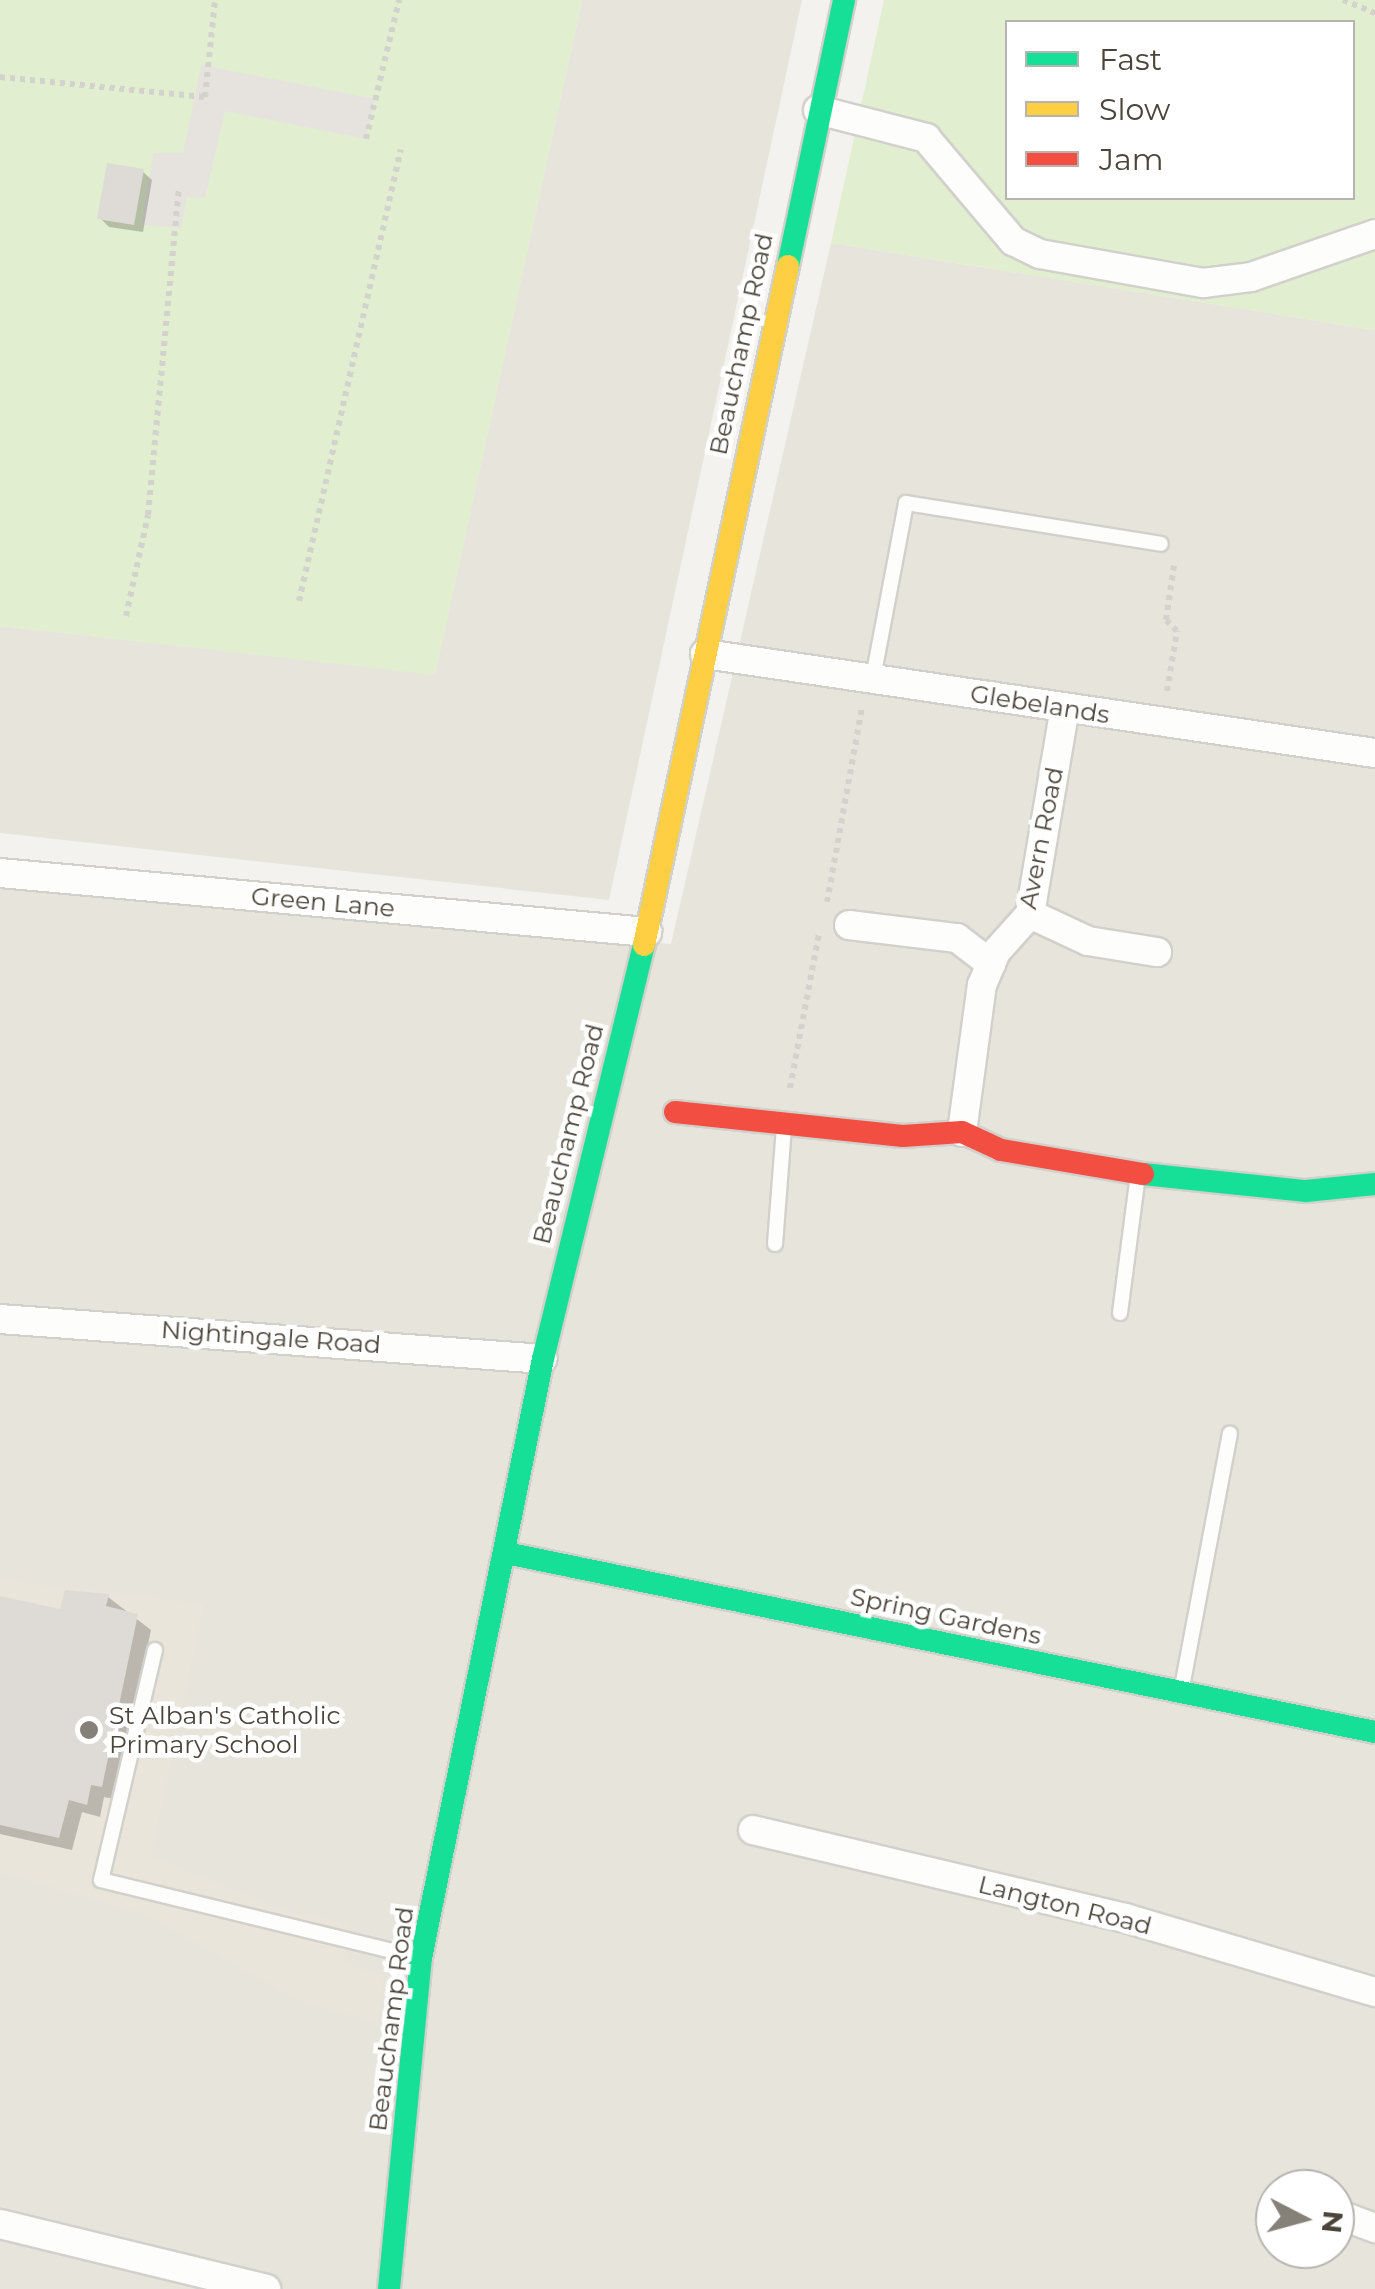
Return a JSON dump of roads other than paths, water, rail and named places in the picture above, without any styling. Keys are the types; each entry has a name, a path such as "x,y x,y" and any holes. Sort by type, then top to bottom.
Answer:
{"street":[{"name":"Beauchamp Road","path":"389,2289 421,1958 506,1553 542,1359 647,932 844,0"},
{"path":"818,110 926,138 1013,241 1040,254 1202,283 1251,277 1375,234"},
{"name":"Glebelands","path":"704,654 1375,753"},
{"name":"Avern Road","path":"962,1132 982,985 991,964 1030,914 1064,708"},
{"name":"Green Lane","path":"0,873 647,932"},
{"path":"1030,914 1088,941 1156,952"},
{"path":"849,925 957,938 991,964"},
{"path":"675,1112 902,1136 962,1132 1001,1150 1138,1173 1306,1191 1375,1184"},
{"name":"Nightingale Road","path":"0,1319 542,1359"},
{"name":"Spring Gardens","path":"506,1553 1375,1732"},
{"name":"Langton Road","path":"753,1830 1124,1918 1375,1992"},
{"path":"0,2224 266,2289"}],"lane":[{"path":"873,678 906,503 1161,544"},
{"path":"775,1244 784,1125"},
{"path":"1120,1313 1138,1173"},
{"path":"1181,1693 1230,1433"},
{"path":"155,1650 101,1880 421,1958"}],"place":[{"name":"St Alban's Catholic Primary School","path":"89,1730"}]}
